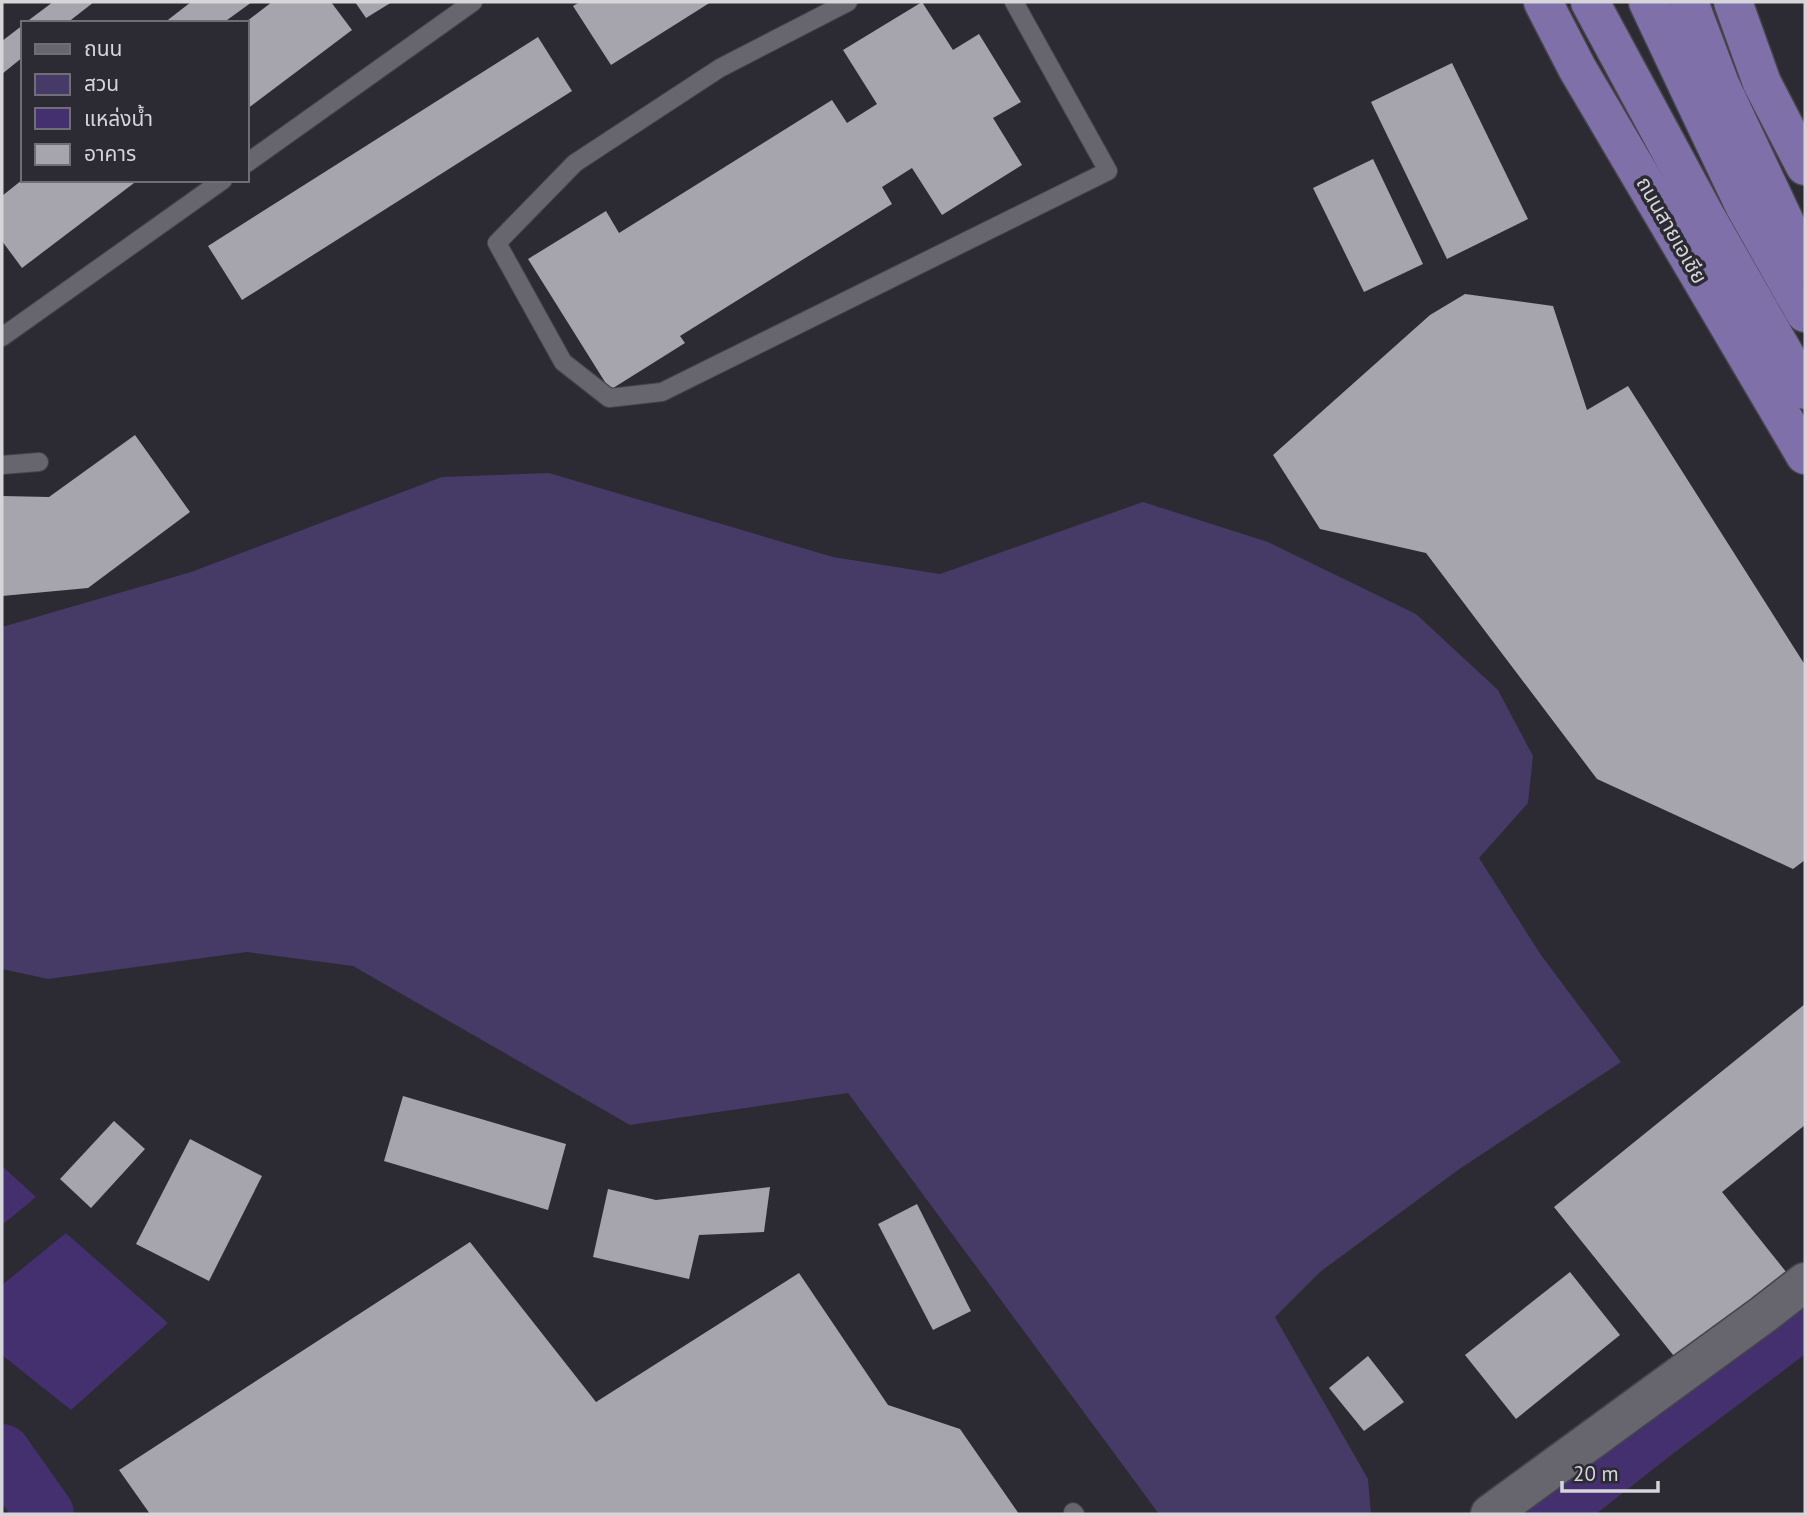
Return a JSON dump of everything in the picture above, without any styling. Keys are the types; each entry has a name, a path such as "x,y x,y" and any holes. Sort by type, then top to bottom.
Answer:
{"highway":[{"name":"ถนนสายเอเชีย","path":"1544,2 1577,68 1805,455"},
{"path":"1590,2 1705,215 1805,390"},
{"path":"1648,2 1745,207 1805,313"},
{"path":"1689,2 1720,84 1805,265"},
{"path":"1733,2 1762,83 1805,166"}],"street":[{"path":"1490,1514 1805,1282"}],"lane":[{"path":"248,162 473,2"},
{"path":"848,2 720,68 575,163 498,243 563,362 609,398 662,392 1108,171 1014,2"},
{"path":"2,337 220,182"},
{"path":"2,465 39,462"}],"green space":[{"path":"549,473 833,557 940,574 1143,502 1268,542 1416,614 1498,690 1533,756 1528,803 1479,858 1541,955 1621,1062 1458,1170 1320,1272 1275,1317 1368,1479 1371,1514 1159,1514 848,1093 630,1125 353,966 247,952 48,979 2,969 2,627 191,572 442,477"}],"water":[{"path":"2,1166 36,1197 2,1225"},
{"path":"66,1233 168,1323 71,1410 2,1355 2,1285"}],"building":[{"path":"53,2 94,2 70,21 28,21"},
{"path":"191,2 252,2 226,21 167,21"},
{"path":"272,2 331,2 352,30 248,108 247,21"},
{"path":"355,2 392,2 366,18"},
{"path":"580,2 711,2 611,65 573,6"},
{"path":"922,2 953,50 979,34 1021,102 993,118 1022,165 942,215 912,168 882,187 892,204 680,336 685,343 610,390 528,259 606,211 619,233 832,100 847,123 877,104 843,50"},
{"path":"21,27 21,59 2,74 2,41"},
{"path":"538,37 572,91 242,300 208,246"},
{"path":"1452,63 1528,219 1447,259 1371,102"},
{"path":"1373,159 1423,264 1364,292 1313,188"},
{"path":"21,181 135,182 22,268 2,241 2,196"},
{"path":"1465,294 1553,306 1587,410 1628,386 1805,665 1805,860 1793,869 1597,779 1426,553 1320,529 1273,455 1430,315"},
{"path":"135,435 190,512 88,588 2,596 2,496 49,497"},
{"path":"1805,1004 1805,1125 1722,1192 1791,1278 1682,1366 1554,1207"},
{"path":"403,1096 566,1144 548,1210 384,1161"},
{"path":"114,1121 145,1149 91,1208 60,1179"},
{"path":"190,1139 262,1176 209,1281 136,1244"},
{"path":"770,1187 764,1232 699,1235 689,1279 593,1257 608,1189 656,1200"},
{"path":"917,1204 971,1311 933,1330 878,1224"},
{"path":"470,1242 596,1402 799,1273 888,1405 960,1429 1019,1514 150,1514 119,1470"},
{"path":"1570,1272 1620,1335 1516,1419 1465,1355"},
{"path":"1368,1356 1404,1402 1364,1431 1329,1388"}],"waterway":[{"path":"1549,1514 1805,1318"},
{"path":"2,1453 45,1514"}]}
